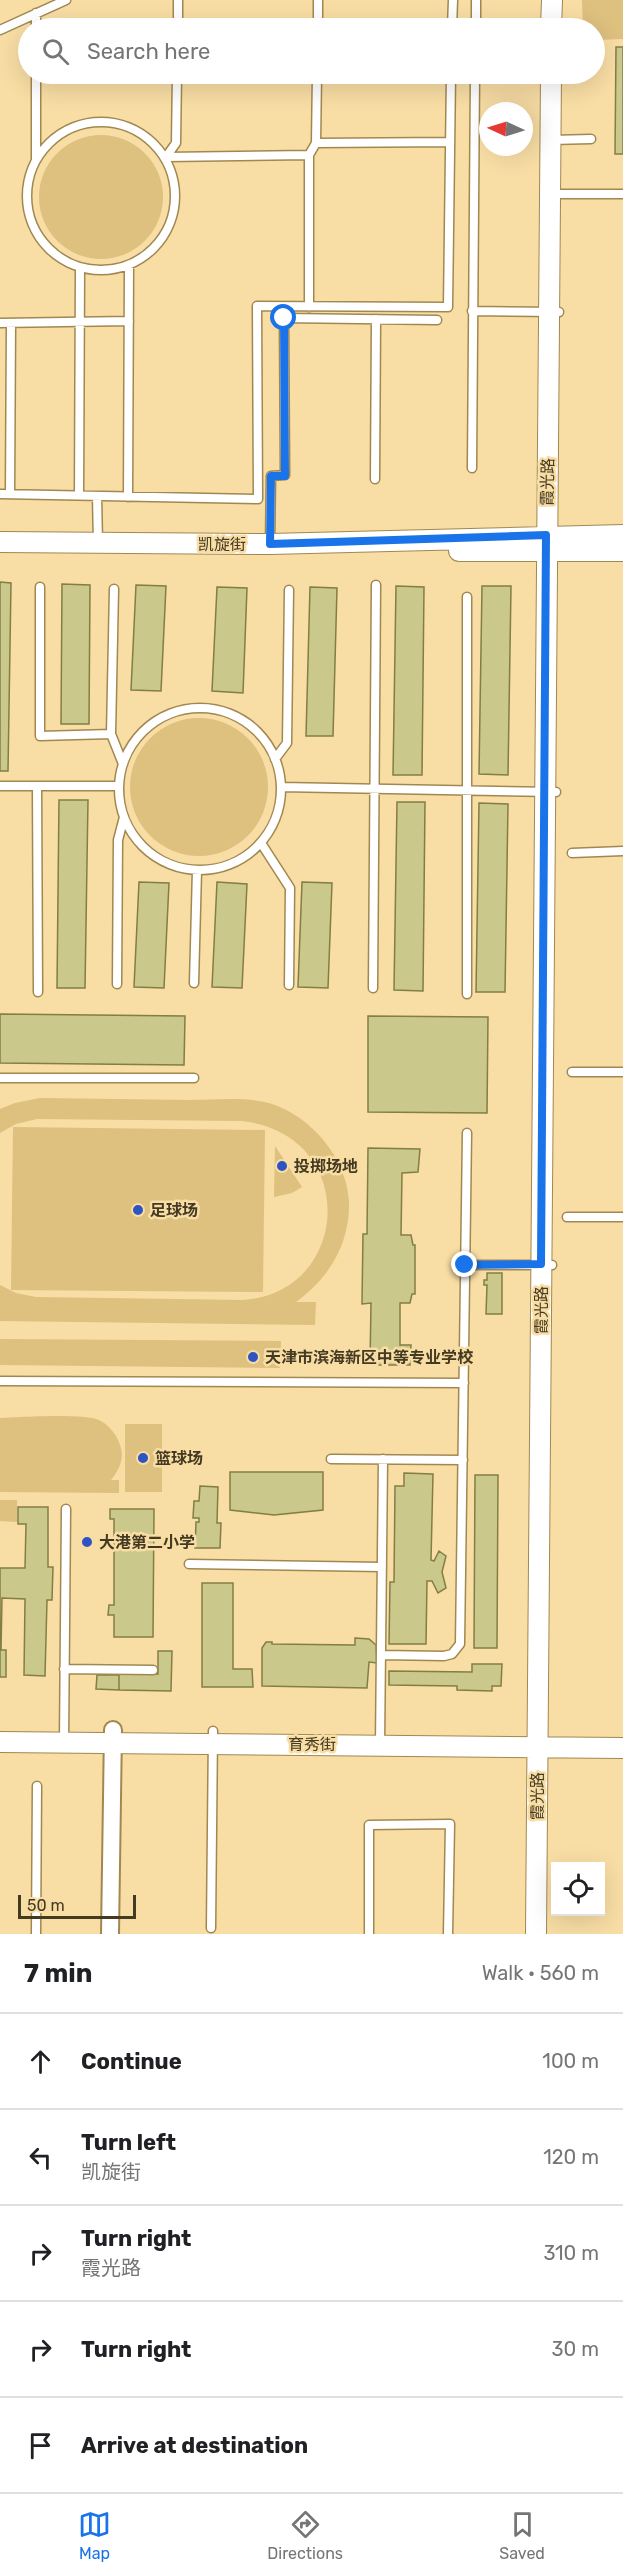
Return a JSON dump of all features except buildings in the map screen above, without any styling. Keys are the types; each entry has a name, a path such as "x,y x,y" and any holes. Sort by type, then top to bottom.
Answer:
{"street":[{"path":"551,18 552,0"},
{"path":"561,0 561,18"},
{"name":"霞光路","path":"547,1934 543,1740 555,194 552,84"},
{"name":"霞光路","path":"555,140 559,84"},
{"name":"凯旋街","path":"0,552 552,543 623,535"},
{"name":"凯旋街","path":"0,543 552,543 623,551"},
{"name":"育秀街","path":"0,1729 64,1736 113,1737 543,1740 623,1734"},
{"name":"育秀街","path":"0,1742 64,1736"},
{"path":"110,1934 113,1737"},
{"name":"霞光路","path":"536,1934 543,1740"},
{"name":"育秀街","path":"543,1740 623,1748"}],"lane":[{"path":"25,18 66,0"},
{"path":"178,0 178,18"},
{"path":"318,0 318,18"},
{"path":"452,18 453,0"},
{"path":"476,0 476,18"},
{"path":"36,13 36,18"},
{"path":"0,30 18,22"},
{"path":"36,84 36,159"},
{"path":"166,157 176,142 177,84"},
{"path":"309,307 309,155 316,143 317,84"},
{"path":"0,494 258,499 257,306 448,308 452,84"},
{"path":"472,468 475,84"},
{"path":"91,122 114,122 136,130 154,143 166,157 175,185 175,209 167,232 152,251 129,265 109,271 80,268 63,261 44,246 32,225 26,203 28,180 36,159 50,141 69,128 91,122"},
{"path":"555,140 591,139"},
{"path":"316,143 450,142"},
{"path":"166,157 309,155"},
{"path":"555,194 623,194"},
{"path":"128,497 129,265"},
{"path":"80,268 80,495"},
{"path":"472,311 554,313"},
{"path":"270,544 271,476 285,476 284,318 437,320"},
{"path":"375,479 376,319"},
{"path":"0,323 129,321"},
{"path":"10,494 11,323"},
{"path":"97,496 98,544"},
{"path":"373,988 375,585"},
{"path":"40,587 39,736 111,734"},
{"path":"114,589 111,734 123,764"},
{"path":"275,759 287,743 289,590"},
{"path":"467,597 467,994"},
{"path":"201,708 227,712 249,724 267,743 275,759 281,787 276,819 261,843 239,861 213,870 185,870 159,860 138,842 124,817 119,786 123,764 134,741 153,723 176,711 201,708"},
{"path":"0,786 119,786"},
{"path":"37,786 38,992"},
{"path":"281,787 550,792"},
{"path":"117,984 118,840 124,817"},
{"path":"261,843 290,888 289,985"},
{"path":"572,853 623,851"},
{"path":"194,984 196,870"},
{"path":"572,1072 623,1072"},
{"path":"0,1077 194,1078"},
{"path":"381,1655 444,1656 452,1654 460,1644 467,1133"},
{"path":"567,1218 623,1217"},
{"path":"465,1265 546,1265"},
{"path":"0,1381 464,1383"},
{"path":"331,1459 463,1460"},
{"path":"380,1738 383,1459"},
{"path":"64,1736 66,1509"},
{"path":"189,1564 382,1567"},
{"path":"64,1669 153,1670"},
{"path":"211,1928 213,1737"},
{"path":"36,1934 37,1786"},
{"path":"369,1934 369,1825 450,1824 448,1934"}],"shaded area":[{"path":"582,0 623,0 623,39 605,40 605,18 583,18"},
{"path":"101,135 125,140 145,153 158,173 163,197 158,221 145,241 125,254 101,259 77,254 57,241 44,221 39,197 44,173 57,153 77,140"},
{"path":"199,718 225,723 248,738 263,761 268,787 263,813 248,836 225,851 199,856 173,851 150,836 135,813 130,787 135,761 150,738 173,723"},
{"path":"40,1098 252,1100 272,1104 301,1119 325,1142 334,1156 342,1170 349,1202 346,1232 335,1259 328,1271 308,1293 296,1302 316,1302 315,1325 0,1321 0,1285 16,1293 36,1297 243,1300 279,1291 305,1271 322,1244 328,1213 323,1182 307,1153 280,1132 242,1121 37,1119 16,1124 0,1133 0,1109 15,1103"},
{"name":"足球场","path":"13,1127 265,1130 263,1292 11,1290"},
{"name":"投掷场地","path":"275,1146 302,1187 292,1193 274,1197"},
{"path":"0,1339 281,1341 280,1368 0,1365"},
{"path":"66,1416 91,1418 103,1422 119,1441 122,1455 111,1480 119,1480 119,1493 0,1492 0,1418"},
{"name":"篮球场","path":"125,1424 162,1424 162,1492 125,1492"},
{"path":"0,1500 17,1500 17,1522 0,1521"}],"place":[{"name":"投掷场地","path":"282,1166"},
{"name":"足球场","path":"138,1210"},
{"name":"天津市滨海新区中等专业学校","path":"253,1357"},
{"name":"篮球场","path":"143,1458"},
{"name":"大港第二小学","path":"87,1542"}],"route":[{"path":"284,318 285,476 271,476 270,544 546,535 541,1264 465,1265"}]}
